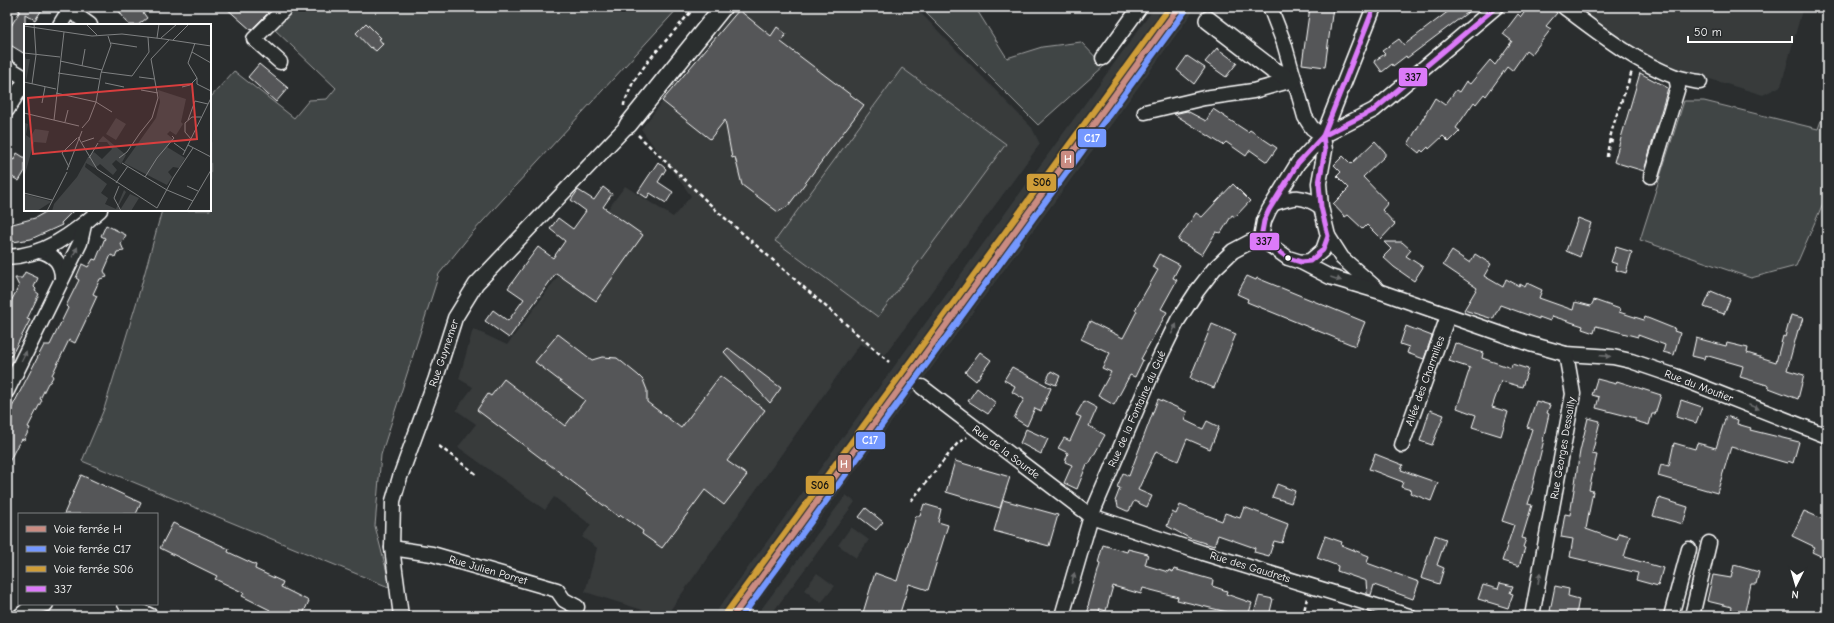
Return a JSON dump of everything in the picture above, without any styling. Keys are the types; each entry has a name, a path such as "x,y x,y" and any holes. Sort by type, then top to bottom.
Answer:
{"main road":[{"path":"628,125 723,7"},
{"path":"1208,20 1273,70 1293,80"}],"street":[{"path":"280,62 254,39 286,7"},
{"path":"1103,58 1140,7"},
{"path":"1270,7 1284,43 1293,80 1305,117 1312,128 1323,136"},
{"path":"1374,7 1323,136 1325,150 1319,183 1321,208 1328,236 1342,258 1381,292"},
{"path":"1496,7 1374,110 1323,136 1298,163 1275,203 1268,210 1262,232 1264,241 1288,258 1301,262 1330,277 1381,292 1530,344 1566,354"},
{"path":"1564,7 1606,38 1657,69 1676,77 1700,82"},
{"path":"61,24 70,8 89,24"},
{"path":"7,67 24,78"},
{"path":"1651,176 1678,87 1676,77"},
{"path":"1145,112 1204,98 1253,91 1293,80"},
{"path":"7,110 24,81"},
{"name":"Rue Guynemer","path":"401,616 392,548 399,497 400,477 435,381 455,318 476,284 628,125"},
{"path":"1275,203 1291,197 1301,197 1311,200 1321,208"},
{"path":"7,256 39,251 65,238 84,225 99,211"},
{"path":"7,391 80,244 84,225"},
{"path":"1301,262 1310,261 1323,250 1328,236"},
{"name":"Rue de la Fontaine du Gué","path":"1062,616 1091,516 1154,369 1178,320 1197,291 1214,269 1233,251 1250,242 1264,241"},
{"path":"39,251 49,254 57,261 62,271 62,278"},
{"name":"Allée des Charmilles","path":"1402,446 1448,316"},
{"name":"Rue du Moutier","path":"1566,354 1613,357 1631,362 1674,376 1827,436"},
{"name":"Rue Georges Dessailly","path":"1532,616 1573,394 1566,354"},
{"name":"Rue de la Sourde","path":"922,387 1091,516"},
{"name":"Rue des Gaudrets","path":"1091,516 1409,616"},
{"path":"1692,616 1709,543"},
{"name":"Rue Julien Porret","path":"392,548 432,554 557,590 564,600 577,606"},
{"path":"1672,616 1689,550"},
{"path":"20,616 28,609 42,605"},
{"path":"127,605 151,616"}],"path":[{"path":"695,7 649,60 633,82 624,104 628,125 717,211 890,362"},
{"path":"1607,157 1609,140 1615,117 1636,57"},
{"path":"1628,82 1632,83"},
{"path":"1609,140 1615,142"},
{"path":"911,502 957,444 978,430"},
{"path":"440,446 476,474"},
{"path":"1302,616 1311,586"}],"shaded area":[{"path":"291,7 679,7 472,233 439,274 381,455 375,526 391,588 82,461 104,409 137,301 162,211 211,211 211,97 234,71 294,118 309,100 327,99 336,88 272,27"},
{"path":"737,7 915,7 1032,128 1040,144 885,355 860,344 666,616 662,616 585,592 597,548 582,537 591,525 554,497 545,510 458,447 476,424 456,410 473,387 459,379 473,329 507,345 625,186 673,217 691,196 641,129"},
{"path":"920,7 975,7 1007,58 1042,47 1081,42 1104,66 1038,125"},
{"path":"1155,7 1196,7 1103,136 748,616 713,616"},
{"path":"1573,7 1803,7 1781,86 1763,95 1653,62"},
{"path":"902,68 1006,144 878,317 775,241"},
{"path":"1684,101 1704,101 1818,129 1827,104 1827,194 1796,266 1751,278 1640,240"},
{"path":"846,495 855,502 770,616 756,616"},
{"path":"851,527 869,540 856,558 838,545"},
{"path":"817,573 835,586 821,603 804,590"}],"building":[{"path":"14,7 44,7 35,20 25,14 24,53 7,43 7,24 11,26 20,11"},
{"path":"116,7 139,7 147,18 139,24 128,24"},
{"path":"225,7 262,7 268,13 251,30"},
{"path":"1310,7 1333,7 1325,67 1302,64"},
{"path":"1454,7 1475,7 1407,58 1406,56 1382,72 1374,61 1385,54 1382,51 1399,39 1404,45"},
{"path":"1528,7 1549,7 1557,13 1546,26 1551,29 1531,55 1526,51 1512,71 1507,67 1486,96 1484,94 1476,104 1474,102 1456,128 1460,131 1449,142 1443,136 1429,149 1428,147 1423,152 1421,150 1419,153 1408,144 1435,98 1445,105 1456,90 1459,92 1466,81 1470,84 1490,60 1495,65 1512,41 1503,34 1518,14 1521,17"},
{"path":"739,10 771,36 777,27 786,34 781,42 864,105 788,206 778,212 742,185 735,157 732,158 725,120 710,139 662,101"},
{"path":"366,23 381,38 379,39 383,44 376,51 371,47 370,48 356,33"},
{"path":"1217,48 1237,63 1226,77 1205,62"},
{"path":"1187,56 1205,68 1194,84 1177,70"},
{"path":"259,64 288,88 276,102 248,77"},
{"path":"1640,73 1668,88 1644,171 1614,162"},
{"path":"1213,109 1248,132 1250,130 1277,148 1267,162 1250,150 1246,156 1226,142 1223,145 1174,114 1187,111 1206,121"},
{"path":"1375,141 1385,152 1385,156 1363,177 1388,203 1382,210 1395,224 1381,239 1367,225 1363,229 1348,215 1345,217 1333,204 1349,188 1337,176 1341,172 1334,165 1343,156 1351,164"},
{"path":"17,153 24,157 24,173 19,181 7,174 7,156 14,160"},
{"path":"658,162 666,169 658,182 673,192 666,203 650,193 647,198 638,192"},
{"path":"1233,184 1250,201 1235,217 1232,215 1221,233 1216,232 1202,255 1178,240 1196,213 1202,217"},
{"path":"603,187 612,194 603,207 643,235 596,301 556,273 509,338 485,321 493,310 508,321 524,299 508,288 538,247 553,258 565,241 550,229 558,218 573,229 586,211 571,200 578,190 594,200"},
{"path":"47,211 73,211 61,223 62,225 31,239 13,242 9,225 35,218"},
{"path":"1578,218 1591,223 1580,257 1566,251"},
{"path":"106,225 126,235 121,244 124,251 117,252 115,257 111,255 104,271 107,277 100,279 93,294 97,296 75,343 69,340 52,375 53,377 48,383 40,399 42,400 28,427 30,428 24,440 22,439 17,446 7,466 7,417 44,345 50,345 68,308 66,306 79,280 76,278 82,264 88,267 93,259 96,260 105,238 101,236"},
{"path":"1384,242 1402,242 1411,250 1406,256 1423,267 1414,281 1383,257 1391,249"},
{"path":"1616,247 1632,252 1626,273 1616,270 1617,264 1611,262"},
{"path":"1452,251 1470,263 1475,254 1491,264 1484,276 1503,287 1506,279 1519,286 1520,284 1525,287 1527,283 1542,290 1539,298 1573,310 1575,302 1591,306 1594,300 1620,309 1619,312 1644,320 1645,317 1675,329 1674,331 1680,333 1674,355 1663,352 1665,345 1638,335 1638,337 1596,326 1594,333 1582,329 1583,326 1552,316 1550,321 1539,317 1539,319 1500,305 1493,319 1464,310 1477,288 1443,265"},
{"path":"1159,254 1180,265 1173,278 1177,280 1161,309 1167,312 1141,359 1143,360 1135,377 1130,375 1114,405 1098,396 1111,372 1102,368 1110,353 1081,339 1090,321 1123,338 1137,311 1135,310 1158,270 1152,267"},
{"path":"25,272 38,278 34,287 36,289 35,291 39,294 27,319 30,320 7,364 7,309 19,286 15,278 22,278"},
{"path":"1247,276 1256,280 1257,278 1365,322 1355,346 1247,302 1248,299 1237,294"},
{"path":"1711,291 1730,299 1724,314 1704,307"},
{"path":"1791,315 1803,318 1798,330 1787,370 1804,375 1798,399 1769,388 1767,385 1740,377 1743,366 1705,355 1704,359 1692,356 1696,338 1726,346 1727,343 1748,348 1747,353 1776,362 1783,336 1785,337"},
{"path":"1212,324 1236,334 1214,388 1190,378"},
{"path":"1406,326 1432,336 1424,359 1407,353 1409,347 1400,344"},
{"path":"558,334 592,360 602,357 617,358 643,380 647,390 647,402 681,428 720,376 765,410 727,461 747,475 724,505 705,490 662,548 642,534 643,531 621,515 619,517 477,410 488,394 491,396 504,379 565,426 585,400 535,362"},
{"path":"1455,343 1483,353 1482,358 1511,368 1512,364 1528,369 1522,387 1501,381 1492,407 1508,412 1501,436 1472,427 1476,415 1457,408 1470,368 1449,361"},
{"path":"728,348 781,388 770,403 724,352"},
{"path":"980,352 991,360 976,381 965,372"},
{"path":"1012,367 1051,388 1041,411 1035,408 1027,426 1014,418 1024,399 1012,392 1015,386 1004,380"},
{"path":"1051,371 1060,376 1056,385 1046,381"},
{"path":"1597,379 1616,384 1617,381 1661,395 1655,414 1652,414 1649,425 1635,421 1635,418 1596,408 1599,397 1592,395"},
{"path":"977,388 996,403 988,414 968,401"},
{"path":"1158,399 1187,412 1184,420 1203,429 1207,421 1219,427 1210,449 1187,439 1178,461 1156,451 1138,490 1152,496 1147,507 1134,501 1129,511 1127,511 1118,507 1117,502 1115,501 1120,488 1117,487 1123,473 1129,476"},
{"path":"1681,400 1702,407 1696,423 1676,417"},
{"path":"1084,401 1097,408 1089,426 1105,435 1089,464 1087,464 1077,489 1064,483 1072,465 1065,462 1068,453 1058,448 1064,438 1070,441 1081,417 1076,415"},
{"path":"1536,401 1550,405 1547,413 1549,414 1544,440 1528,504 1532,505 1522,538 1526,539 1523,547 1525,548 1519,566 1502,561 1514,525 1502,521 1532,429 1527,427"},
{"path":"1430,410 1444,415 1432,445 1420,441"},
{"path":"1726,416 1738,420 1737,424 1751,428 1750,430 1799,442 1793,463 1788,461 1787,463 1731,447 1717,493 1658,476 1661,464 1669,466 1674,443 1695,449 1697,443 1716,448"},
{"path":"1588,418 1600,421 1592,454 1597,455 1589,490 1593,491 1586,529 1617,540 1619,533 1630,536 1624,557 1663,568 1658,586 1636,580 1638,573 1570,557 1573,539 1561,537 1565,514 1570,515 1580,451"},
{"path":"1026,429 1048,439 1041,454 1020,443"},
{"path":"1375,454 1403,465 1401,470 1438,483 1431,501 1410,493 1411,490 1401,487 1403,482 1369,469"},
{"path":"955,461 1010,477 1000,508 946,492"},
{"path":"81,475 141,503 136,513 64,513"},
{"path":"1277,484 1295,491 1291,503 1272,497"},
{"path":"1659,498 1688,507 1683,524 1653,516"},
{"path":"1003,500 1058,515 1049,546 994,531"},
{"path":"924,504 941,509 938,522 948,525 928,590 909,584 899,616 862,616 875,573 897,581 916,516 920,516"},
{"path":"1180,505 1222,521 1225,513 1240,518 1244,507 1288,524 1282,543 1274,541 1269,556 1254,552 1255,548 1218,535 1214,546 1189,538 1167,526 1172,512 1176,514"},
{"path":"866,508 883,522 876,530 859,517"},
{"path":"1804,511 1827,521 1827,559 1812,552 1815,547 1792,536"},
{"path":"173,523 229,549 228,552 256,565 255,569 283,582 281,587 309,601 302,616 275,616 269,613 270,610 242,596 244,593 215,579 217,576 160,548"},
{"path":"1435,535 1446,539 1437,565 1444,568 1439,584 1421,578"},
{"path":"1325,536 1342,542 1341,545 1369,556 1367,563 1419,582 1413,599 1374,585 1371,595 1367,594 1366,581 1337,571 1338,566 1317,558"},
{"path":"1103,545 1127,552 1128,549 1148,554 1145,565 1168,572 1169,570 1173,572 1174,569 1213,580 1212,586 1227,591 1226,594 1252,603 1248,616 1226,616 1227,612 1177,600 1178,597 1143,588 1141,594 1113,586 1106,611 1100,609 1098,616 1087,614 1100,564 1098,563"},
{"path":"1734,565 1759,572 1756,584 1751,584 1744,616 1730,616 1732,607 1707,601 1713,575 1731,578"},
{"path":"1500,583 1513,586 1510,593 1513,594 1508,608 1478,599 1483,585 1498,589"},
{"path":"1555,586 1569,589 1568,596 1579,599 1576,615 1550,611"},
{"path":"1259,596 1273,599 1269,616 1254,613"}],"rail line":[{"name":"S06","path":"727,612 1170,7"},
{"name":"H","path":"733,616 1179,7"},
{"name":"C17","path":"742,616 1185,11"}],"transit line":[{"name":"337","path":"1323,136 1374,7"},
{"name":"337","path":"1323,136 1374,110 1496,7"},
{"name":"337","path":"1323,136 1325,150 1319,183 1321,207 1328,236 1323,250 1310,261 1301,262 1288,258 1264,241 1262,232 1264,221 1269,210 1298,163 1323,136"}]}
